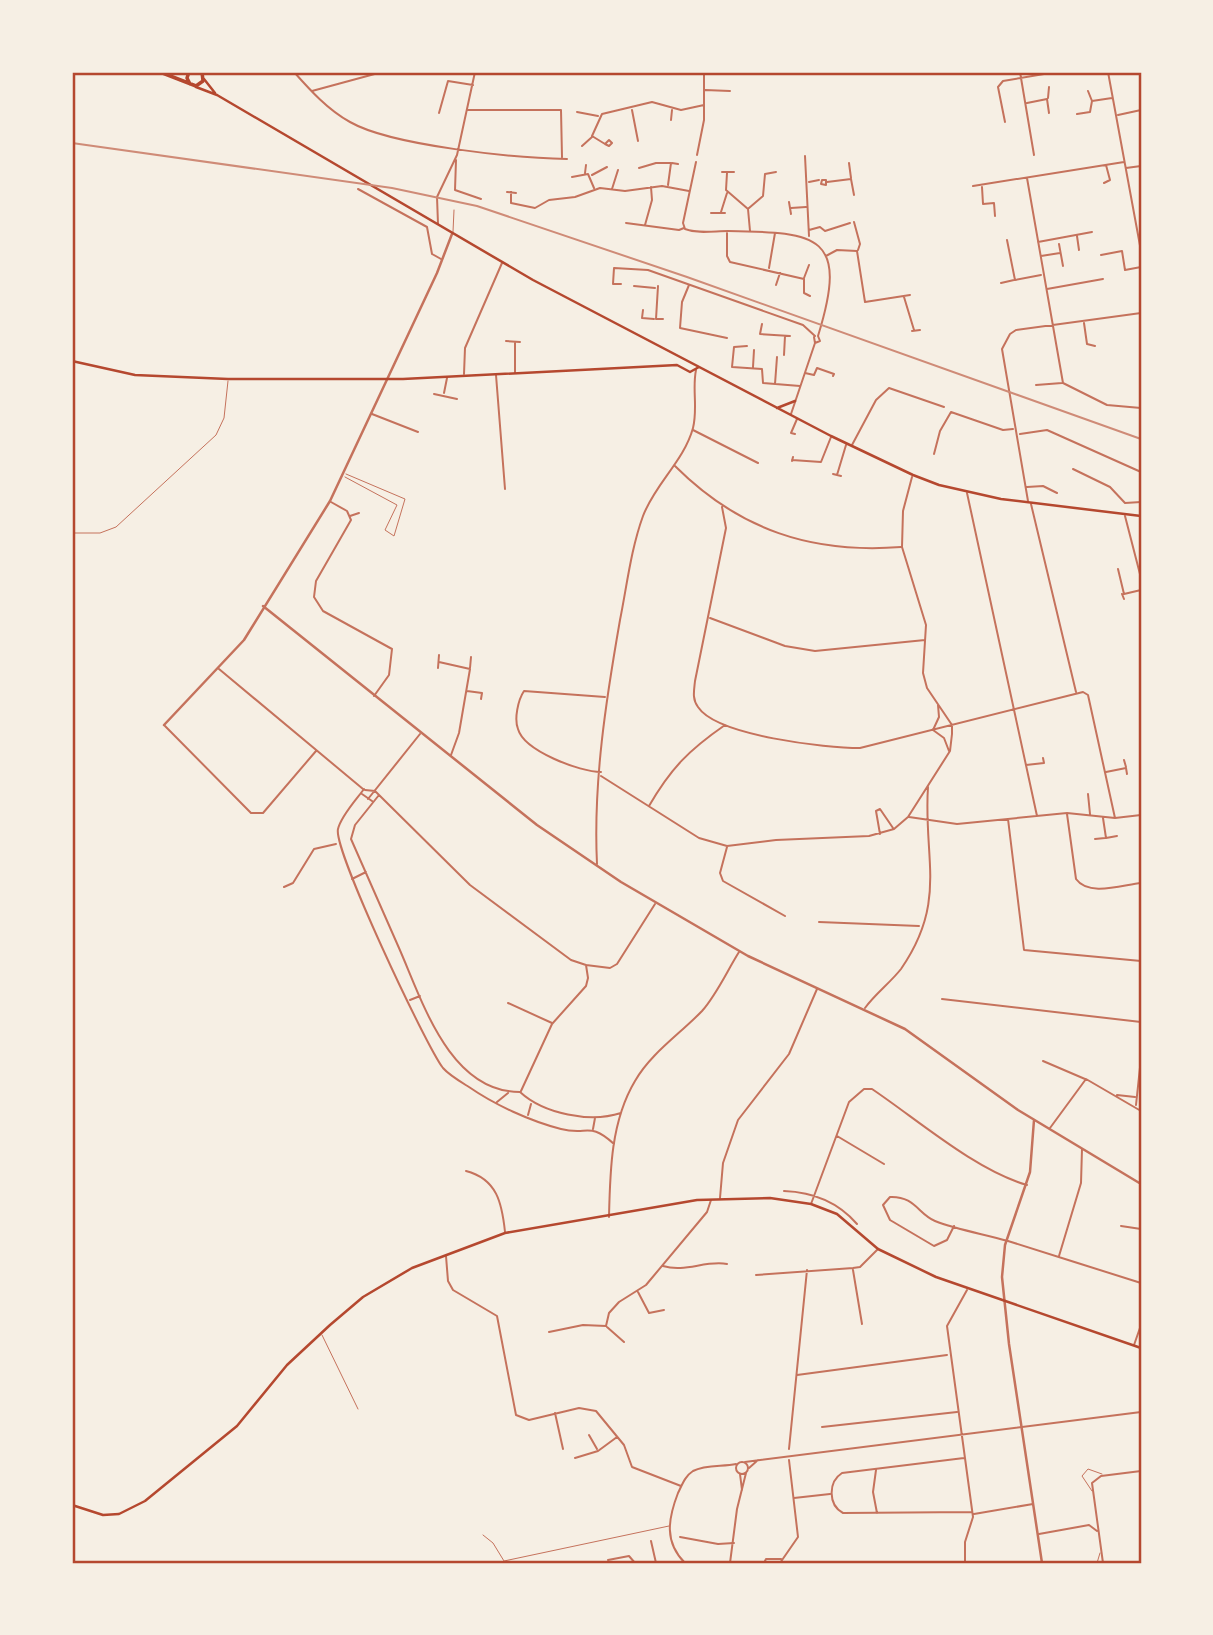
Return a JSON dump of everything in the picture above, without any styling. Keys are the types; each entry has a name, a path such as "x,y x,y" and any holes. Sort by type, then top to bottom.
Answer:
{"highway":[{"path":"160,72 192,85 201,84 205,77 202,72"},
{"path":"186,72 192,85"}],"main road":[{"path":"205,77 217,95"},
{"path":"192,85 217,95 502,263 698,368 913,475 967,492 1029,503 1141,516"},
{"path":"677,364 680,358"},
{"path":"72,360 135,375 228,379 387,379 677,364 688,372 698,368"},
{"path":"777,408 795,401"},
{"path":"72,1505 103,1515 131,1510 214,1446 251,1412 287,1365 321,1333 363,1297 412,1268 505,1233 711,1199 770,1198 811,1204 837,1214 878,1249 968,1289 1141,1348"}],"street":[{"path":"294,72 339,115 360,127 459,148 567,159"},
{"path":"312,91 340,81 382,72"},
{"path":"475,72 457,155 455,191 481,199"},
{"path":"697,155 704,105 704,72"},
{"path":"1020,72 1034,155"},
{"path":"1108,72 1141,251"},
{"path":"1005,122 998,87 1003,81 1050,73"},
{"path":"439,113 448,81 473,85"},
{"path":"1049,87 1049,113"},
{"path":"704,90 730,91"},
{"path":"1077,114 1090,112 1092,101 1088,91"},
{"path":"1092,101 1113,97"},
{"path":"1026,103 1047,99"},
{"path":"578,112 598,116 652,102 685,110 704,105"},
{"path":"631,109 638,141"},
{"path":"671,120 673,109"},
{"path":"468,110 561,110 562,159"},
{"path":"1116,115 1141,110"},
{"path":"582,146 593,136 598,116"},
{"path":"593,136 605,144"},
{"path":"438,225 436,206 441,184 457,155"},
{"path":"805,156 808,237"},
{"path":"973,186 1125,161"},
{"path":"684,228 696,162"},
{"path":"639,168 656,163 678,164"},
{"path":"668,187 671,163"},
{"path":"849,163 854,195"},
{"path":"585,173 586,165"},
{"path":"1104,183 1110,180 1106,165"},
{"path":"1126,168 1141,166"},
{"path":"591,176 607,167"},
{"path":"612,190 618,170"},
{"path":"722,172 734,172"},
{"path":"748,209 763,196 765,174 776,172"},
{"path":"572,177 585,173 591,176 595,189"},
{"path":"727,173 725,184 728,192 748,209 750,232"},
{"path":"1027,178 1063,383"},
{"path":"808,183 813,179 827,182 851,179"},
{"path":"981,185 983,204 994,202 995,216"},
{"path":"645,226 652,196 651,187"},
{"path":"511,192 513,204 536,208 549,200 576,197 595,189 629,191 668,187 689,191"},
{"path":"358,189 428,228 432,254 442,259"},
{"path":"507,192 516,193"},
{"path":"721,212 728,192"},
{"path":"789,202 791,214"},
{"path":"791,208 807,207"},
{"path":"711,213 725,213"},
{"path":"854,222 860,244 857,251 865,302 910,295"},
{"path":"626,223 679,230 684,228 691,231 775,233 808,237 825,256 831,285 820,330 790,415"},
{"path":"808,230 820,227 825,231 850,223"},
{"path":"1137,227 1141,226"},
{"path":"727,232 727,256 730,262 804,279"},
{"path":"1038,242 1091,232"},
{"path":"769,269 775,233"},
{"path":"316,751 263,813 258,815 251,813 164,725 244,640 331,501 452,234"},
{"path":"1077,235 1079,250"},
{"path":"1007,240 1015,280"},
{"path":"1059,244 1063,266"},
{"path":"825,256 837,250 857,251"},
{"path":"1101,255 1122,251 1125,270 1141,267"},
{"path":"1039,256 1061,253"},
{"path":"464,375 465,348 488,289 502,263"},
{"path":"808,265 804,292 810,296"},
{"path":"621,284 613,284 614,268 648,271 803,326 817,336 820,341 815,342"},
{"path":"776,285 780,272"},
{"path":"1001,283 1042,274"},
{"path":"656,319 660,275"},
{"path":"1046,290 1103,279"},
{"path":"689,285 680,328 727,338"},
{"path":"634,286 638,289 657,287"},
{"path":"904,296 913,330 920,330"},
{"path":"643,310 642,318 663,319"},
{"path":"1077,694 1029,503 1018,435 1014,429 1008,398 1002,349 1010,334 1016,330 1052,328 1141,313"},
{"path":"681,315 688,315"},
{"path":"1084,323 1087,344 1095,346"},
{"path":"762,324 760,334 790,336"},
{"path":"783,355 785,336"},
{"path":"740,340 740,345"},
{"path":"506,341 520,342"},
{"path":"515,343 515,373"},
{"path":"747,346 734,347 732,367 764,370 763,383 800,386"},
{"path":"753,368 754,350"},
{"path":"775,384 777,359 782,360"},
{"path":"693,379 698,368"},
{"path":"812,381 817,368 834,374 833,376"},
{"path":"597,866 596,828 607,697 636,538 646,509 692,430 696,409 693,379 688,372"},
{"path":"496,373 505,489"},
{"path":"805,373 814,375"},
{"path":"444,394 447,376"},
{"path":"1036,385 1063,383 1107,405 1141,408"},
{"path":"852,446 867,413 878,397 889,388 944,407"},
{"path":"434,394 444,394 457,399"},
{"path":"934,454 940,431 951,412 1003,429 1014,429"},
{"path":"372,414 418,432"},
{"path":"795,434 791,433 797,418"},
{"path":"1018,435 1047,429 1141,472"},
{"path":"692,430 758,463"},
{"path":"792,459 821,462 831,436"},
{"path":"837,475 847,444"},
{"path":"674,465 722,507 770,530 825,547 866,550 902,547"},
{"path":"1073,469 1111,487 1125,503 1141,502"},
{"path":"833,474 841,476"},
{"path":"601,776 699,838 727,846 880,834 894,829 908,817 950,751 952,725 928,688 923,673 925,640 921,604 909,576 902,547 905,501 913,475"},
{"path":"1026,487 1043,486 1057,494"},
{"path":"967,492 1037,816"},
{"path":"331,501 350,516"},
{"path":"722,507 726,528 694,699 700,710 726,725 767,737 826,748 859,748 1077,694 1088,695 1115,818"},
{"path":"350,516 359,513"},
{"path":"1125,515 1141,578"},
{"path":"350,516 348,525 316,581 313,594 323,611 392,649 388,675 374,696"},
{"path":"1118,569 1124,599"},
{"path":"1115,578 1119,576"},
{"path":"1122,594 1141,590"},
{"path":"263,606 537,825 597,866 656,904 739,951 865,1009 926,1041 1034,1120 1141,1184"},
{"path":"709,618 785,646 815,651 925,640"},
{"path":"438,668 439,655"},
{"path":"451,755 458,740 471,657"},
{"path":"439,662 470,669"},
{"path":"219,669 364,789 375,791 470,885 571,960 610,968 617,964 656,904"},
{"path":"466,691 482,693 481,699"},
{"path":"601,772 559,764 522,736 517,729 524,691 607,697"},
{"path":"933,730 939,717 937,704"},
{"path":"649,806 668,773 694,747 726,725"},
{"path":"933,730 944,738 950,751"},
{"path":"368,799 421,732"},
{"path":"1043,758 1044,763"},
{"path":"1124,760 1127,774"},
{"path":"1025,765 1050,762"},
{"path":"1105,773 1126,768"},
{"path":"865,1009 900,970 932,892 928,786"},
{"path":"364,789 338,828 337,844 425,1037 444,1069 497,1102 527,1116 563,1130 602,1132 614,1144"},
{"path":"361,793 373,802"},
{"path":"1088,794 1090,816"},
{"path":"379,795 355,825 351,839 435,1031 458,1062 476,1077 509,1092 520,1092 531,1102 563,1114 595,1116 621,1113"},
{"path":"880,834 877,811 880,809 894,829"},
{"path":"908,817 957,824 1067,813 1115,818 1141,815"},
{"path":"1067,813 1076,879 1080,885 1091,889 1141,883"},
{"path":"1103,817 1106,838"},
{"path":"1008,818 1021,935 1026,951 1141,961"},
{"path":"1095,839 1117,836"},
{"path":"285,887 293,883 314,849 337,844"},
{"path":"727,846 720,873 723,881 785,916"},
{"path":"351,879 366,872"},
{"path":"819,922 920,926"},
{"path":"609,1217 614,1144 621,1113 643,1068 706,1006 739,951"},
{"path":"520,1092 552,1024 586,986 589,978 586,965"},
{"path":"720,1199 723,1163 738,1120 789,1054 818,988"},
{"path":"409,1000 420,996"},
{"path":"942,999 1141,1022"},
{"path":"508,1003 552,1024"},
{"path":"1135,1108 1140,1084 1141,1058"},
{"path":"1043,1061 1086,1079 1141,1111"},
{"path":"1050,1128 1086,1079"},
{"path":"811,1204 849,1102 864,1089 872,1090 905,1111 999,1176 1027,1185"},
{"path":"497,1102 509,1092"},
{"path":"1115,1095 1136,1097"},
{"path":"527,1116 531,1102"},
{"path":"593,1130 595,1116"},
{"path":"1034,1120 1027,1185 1006,1241 1002,1262 1003,1303 1042,1563"},
{"path":"836,1136 884,1164"},
{"path":"1059,1257 1081,1182 1082,1148"},
{"path":"466,1171 481,1175 501,1202 505,1233"},
{"path":"784,1191 814,1195 846,1212 857,1224"},
{"path":"896,1197 899,1192"},
{"path":"954,1226 947,1240 936,1247 924,1243 898,1222 890,1220 882,1208 886,1199 896,1197 917,1205 931,1219 1059,1257 1141,1283"},
{"path":"606,1326 609,1313 619,1301 637,1292 663,1266 707,1212 711,1199"},
{"path":"1121,1226 1141,1229"},
{"path":"755,1275 860,1267 878,1249"},
{"path":"446,1255 448,1281 453,1290 497,1316 511,1374 515,1413 529,1420 579,1408 592,1410 601,1415 625,1448 630,1465 681,1486"},
{"path":"663,1266 676,1270 713,1262 727,1264"},
{"path":"853,1268 862,1324"},
{"path":"789,1449 807,1270"},
{"path":"965,1563 972,1513 947,1326 968,1289"},
{"path":"637,1292 649,1313 664,1310"},
{"path":"549,1332 583,1325 606,1326 624,1342"},
{"path":"1134,1346 1141,1325"},
{"path":"796,1375 949,1354"},
{"path":"822,1426 957,1412"},
{"path":"685,1563 672,1544 669,1526 681,1486 694,1471 963,1432 1141,1412"},
{"path":"555,1413 563,1449"},
{"path":"589,1435 598,1451"},
{"path":"575,1458 598,1451 617,1437"},
{"path":"964,1458 840,1474 834,1482 831,1494 841,1513 972,1513 1033,1504"},
{"path":"730,1563 746,1473 759,1460"},
{"path":"780,1563 798,1538 789,1461"},
{"path":"745,1462 748,1469"},
{"path":"736,1464 736,1471"},
{"path":"725,1466 740,1474 746,1473"},
{"path":"876,1469 873,1485 877,1513"},
{"path":"1103,1563 1091,1491 1094,1480 1105,1475 1141,1471"},
{"path":"740,1474 741,1491"},
{"path":"793,1498 831,1494"},
{"path":"1037,1534 1089,1525 1096,1517"},
{"path":"1089,1525 1098,1532"},
{"path":"680,1536 718,1544 734,1543"},
{"path":"651,1541 656,1563"},
{"path":"608,1560 629,1556 635,1563"},
{"path":"764,1563 765,1559 782,1559"}],"lane":[{"path":"452,234 454,210"},
{"path":"72,533 100,533 117,527 216,435 223,418 228,379"},
{"path":"345,475 405,499 394,536 385,530 395,515 395,504 345,475"},
{"path":"321,1333 358,1409"},
{"path":"1091,1491 1082,1478 1087,1470 1105,1475"},
{"path":"483,1535 495,1545 499,1558 504,1561 669,1526"},
{"path":"1097,1563 1100,1553"}],"railway":[{"path":"72,143 392,188 477,206 687,277 1141,439"}]}
